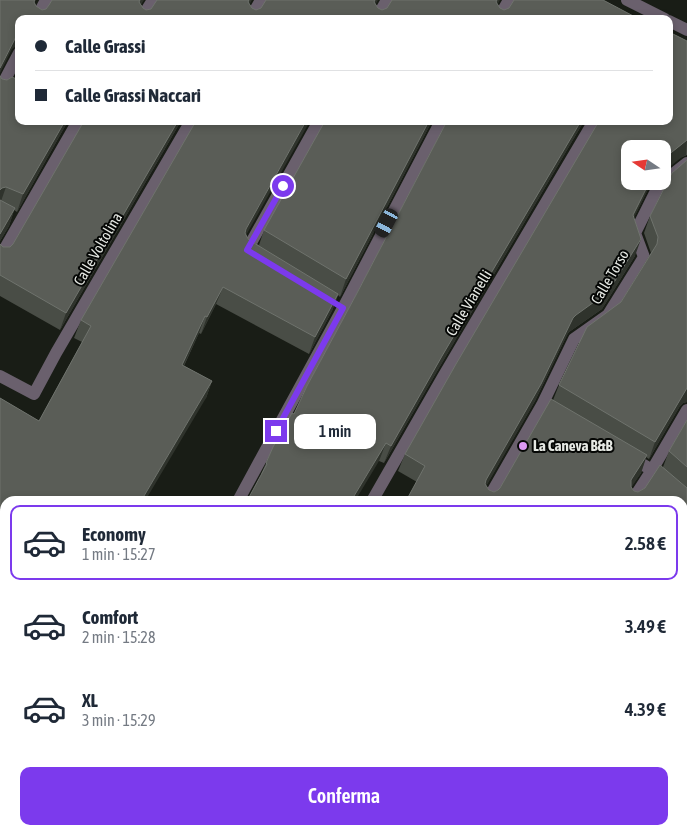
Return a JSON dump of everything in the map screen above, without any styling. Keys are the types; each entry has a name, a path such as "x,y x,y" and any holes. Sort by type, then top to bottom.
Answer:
{"street":[{"path":"38,15 46,0"},
{"path":"143,15 152,0"},
{"path":"252,15 261,0"},
{"path":"378,15 386,0"},
{"path":"500,15 509,0"},
{"path":"627,0 656,15"},
{"path":"673,23 687,30"},
{"path":"5,87 15,63"},
{"path":"0,257 73,125"},
{"name":"Calle Voltolina","path":"0,376 34,394 189,125"},
{"path":"260,258 247,250 317,125"},
{"path":"241,496 339,305 439,125"},
{"name":"Calle Vianelli","path":"375,496 592,125"},
{"name":"Calle Torso","path":"490,496 546,408 574,340 608,315 644,257 635,233 659,185 687,163"},
{"path":"6,215 19,222"},
{"path":"635,496 687,410"},
{"path":"618,450 652,470 682,496"}],"building":[{"path":"0,0 35,0 36,6 42,10 46,9 52,0 140,0 139,2 146,10 151,9 157,0 249,0 248,2 252,8 256,10 261,8 266,0 375,0 374,2 378,8 382,10 387,8 392,0 497,0 496,2 500,8 504,10 509,8 514,0 603,0 631,15 15,15 15,39 0,68"},
{"path":"673,34 687,41 687,140 671,153 671,140 621,140 621,190 646,190 633,215 641,239 608,292 573,318 541,384 485,484 489,490 494,492 500,488 551,399 647,455 631,480 631,487 634,491 638,492 645,488 660,465 687,488 687,496 409,496 425,466 405,454 597,125 673,125"},
{"path":"0,76 2,79 7,80 12,77 15,78 15,125 63,125 23,194 6,187 0,190"},
{"path":"82,125 176,125 66,313 0,275 0,244 3,247 10,247"},
{"path":"194,125 304,125 245,233 249,240 338,294 315,337 223,287 207,317 205,316 182,365 212,381 144,496 0,496 0,398 39,421 91,326 81,320"},
{"path":"323,125 427,125 346,279 264,230"},
{"path":"445,125 579,125 391,446 386,443 354,496 250,496 267,464 273,447 292,413 294,414"},
{"path":"687,160 687,388 655,442 559,385 587,327 621,302 657,244 658,237 650,216 663,190 671,190 672,173"},
{"path":"0,200 15,208 0,234"},
{"path":"687,420 687,467 669,451"}],"place":[{"name":"La Caneva B&B","path":"523,446"}],"route":[{"path":"276,431 343,308 247,250 283,186"}]}
